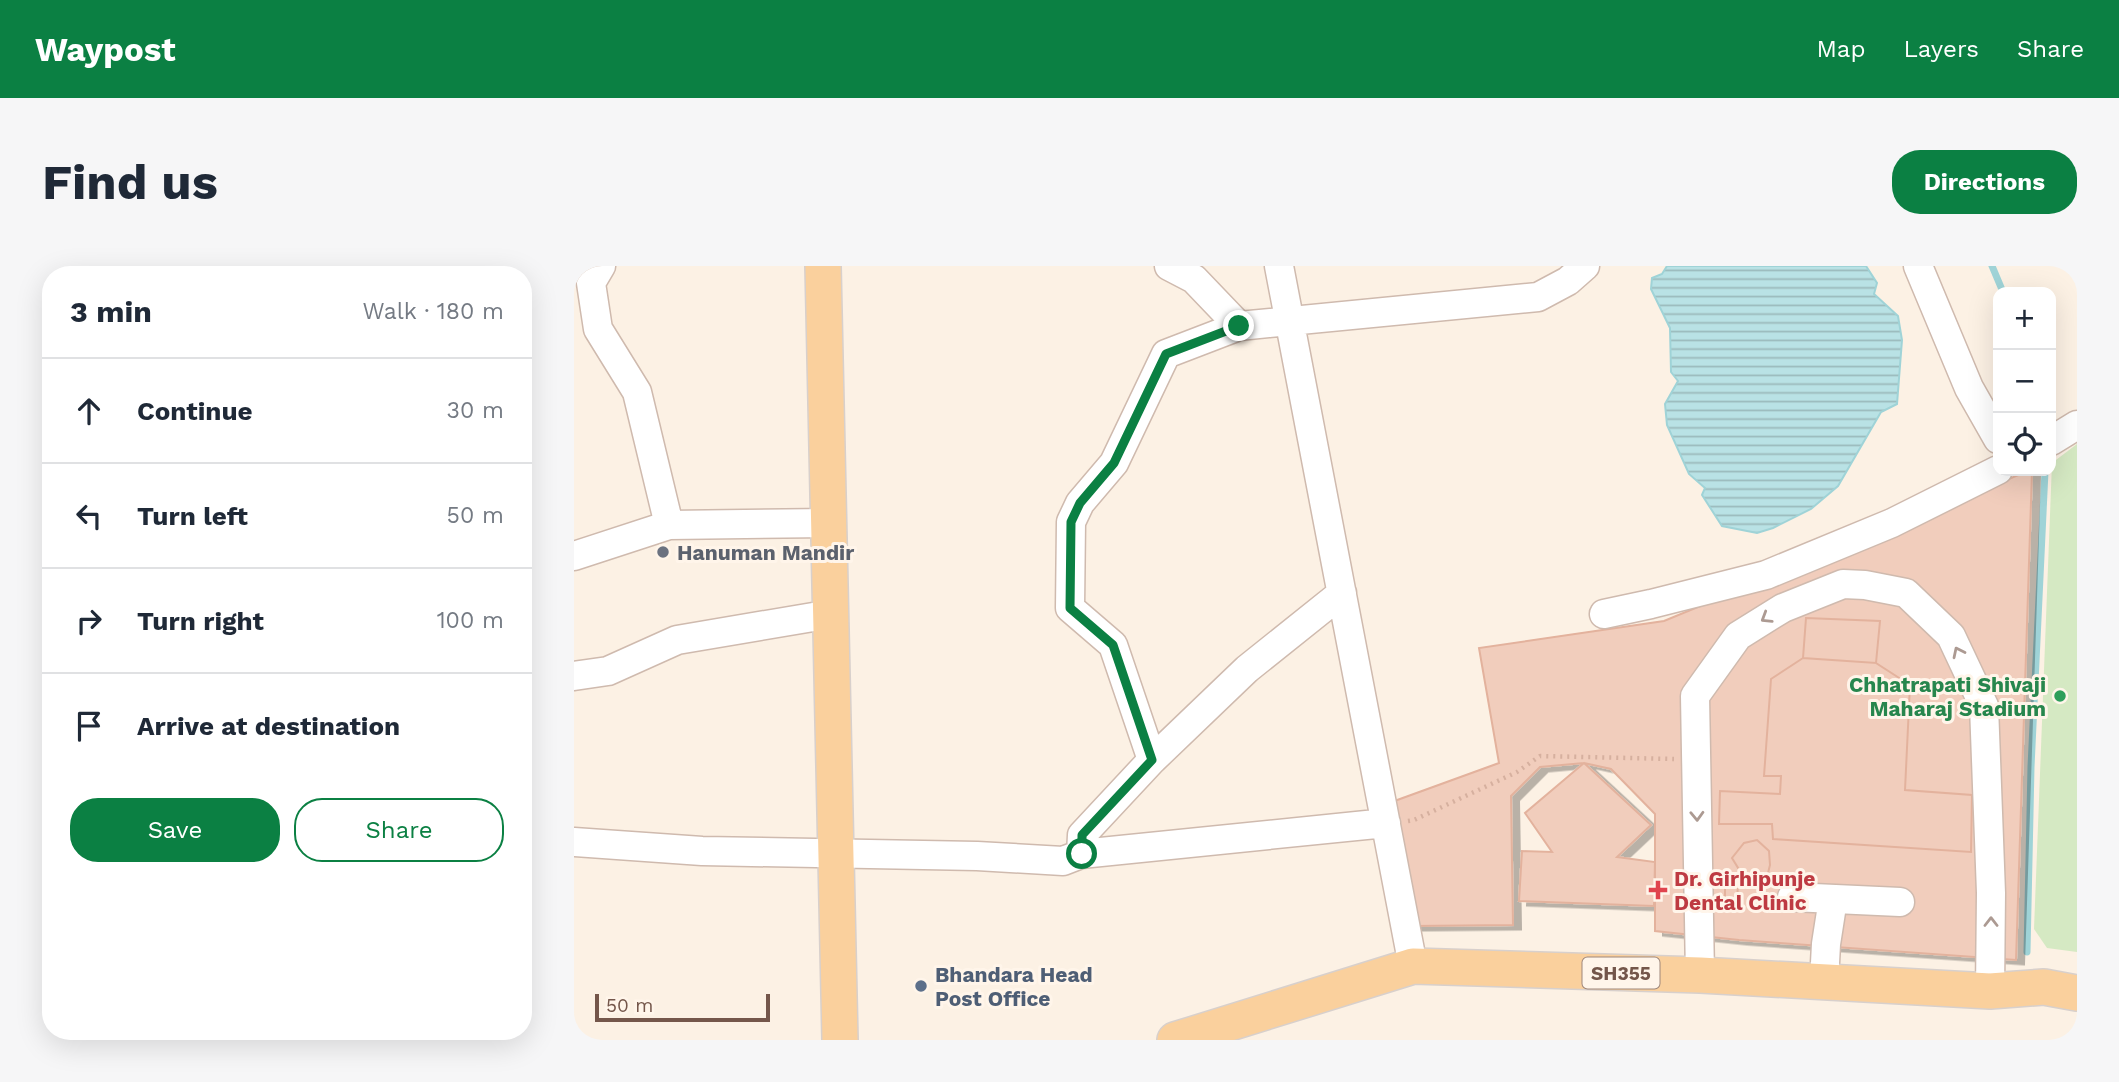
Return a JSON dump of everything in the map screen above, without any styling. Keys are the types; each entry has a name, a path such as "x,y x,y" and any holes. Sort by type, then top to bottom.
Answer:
{"main road":[{"path":"823,266 840,1040"},
{"name":"SH355","path":"1175,1040 1227,1033 1413,966 1700,975 1990,990 2044,987 2077,993"}],"street":[{"path":"601,266 591,283 598,329 637,392 670,525"},
{"path":"1169,266 1194,279 1239,326"},
{"path":"1279,266 1413,966"},
{"path":"1152,760 1113,645 1070,608 1071,522 1080,503 1114,463 1166,354 1239,326 1538,297 1568,281 1585,266"},
{"path":"1918,266 1969,388 1993,430"},
{"path":"2056,438 2077,425"},
{"path":"1604,614 1766,575 1892,523 1993,472"},
{"path":"574,556 670,525 829,523"},
{"path":"1700,975 1695,696 1738,636 1783,608 1843,584 1865,585 1906,593 1951,636 1984,706 1991,893 1990,990"},
{"path":"1082,854 1082,835 1152,760 1247,669 1342,593"},
{"path":"574,676 608,671 677,640 831,614"},
{"path":"574,842 702,851 836,852 1063,861 1082,854 1386,823"},
{"path":"1792,897 1900,902"},
{"path":"1824,982 1833,898"}],"path":[{"path":"1386,823 1414,820 1517,772 1540,756 1695,760"}],"green space":[{"name":"Chhatrapati Shivaji Maharaj Stadium","path":"2077,444 2077,952 2047,948 2034,929 2051,476 2056,476 2056,460"}],"water":[{"path":"1667,266 1866,266 1877,283 1874,294 1898,316 1902,340 1897,404 1881,412 1838,486 1811,509 1773,528 1757,533 1722,526 1702,495 1705,488 1689,474 1667,425 1665,404 1678,381 1671,372 1670,328 1651,289 1652,278 1662,274"}],"building":[{"path":"2016,476 2032,476 2016,960 1739,940 1655,931 1655,814 1611,769 1584,763 1540,767 1511,796 1513,925 1412,926 1389,803 1499,763 1479,648 1664,621"},
{"path":"1806,618 1880,621 1876,663 1803,658"},
{"path":"1806,618 1880,621 1876,663 1910,685 1905,790 1972,795 1971,852 1773,839 1772,824 1719,824 1720,791 1780,794 1781,776 1764,776 1771,679 1803,658"},
{"path":"1584,763 1651,825 1617,857 1655,862 1654,906 1519,901 1522,851 1552,852 1525,813"},
{"path":"1757,840 1769,851 1770,865 1768,873 1760,879 1749,879 1732,858 1744,843"},
{"path":"1738,881 1737,906 1725,906 1725,882"}],"waterway":[{"path":"1992,266 2001,287"},
{"path":"2027,952 2031,767 2045,476"}],"place":[{"name":"Hanuman Mandir","path":"663,552"},
{"name":"Chhatrapati Shivaji Maharaj Stadium","path":"2060,696"},
{"name":"Dr. Girhipunje Dental Clinic","path":"1658,890"},
{"name":"Bhandara Head Post Office","path":"921,986"}],"route":[{"path":"1082,854 1082,835 1152,760 1113,645 1070,608 1071,522 1080,503 1114,463 1166,354 1239,326"}]}
